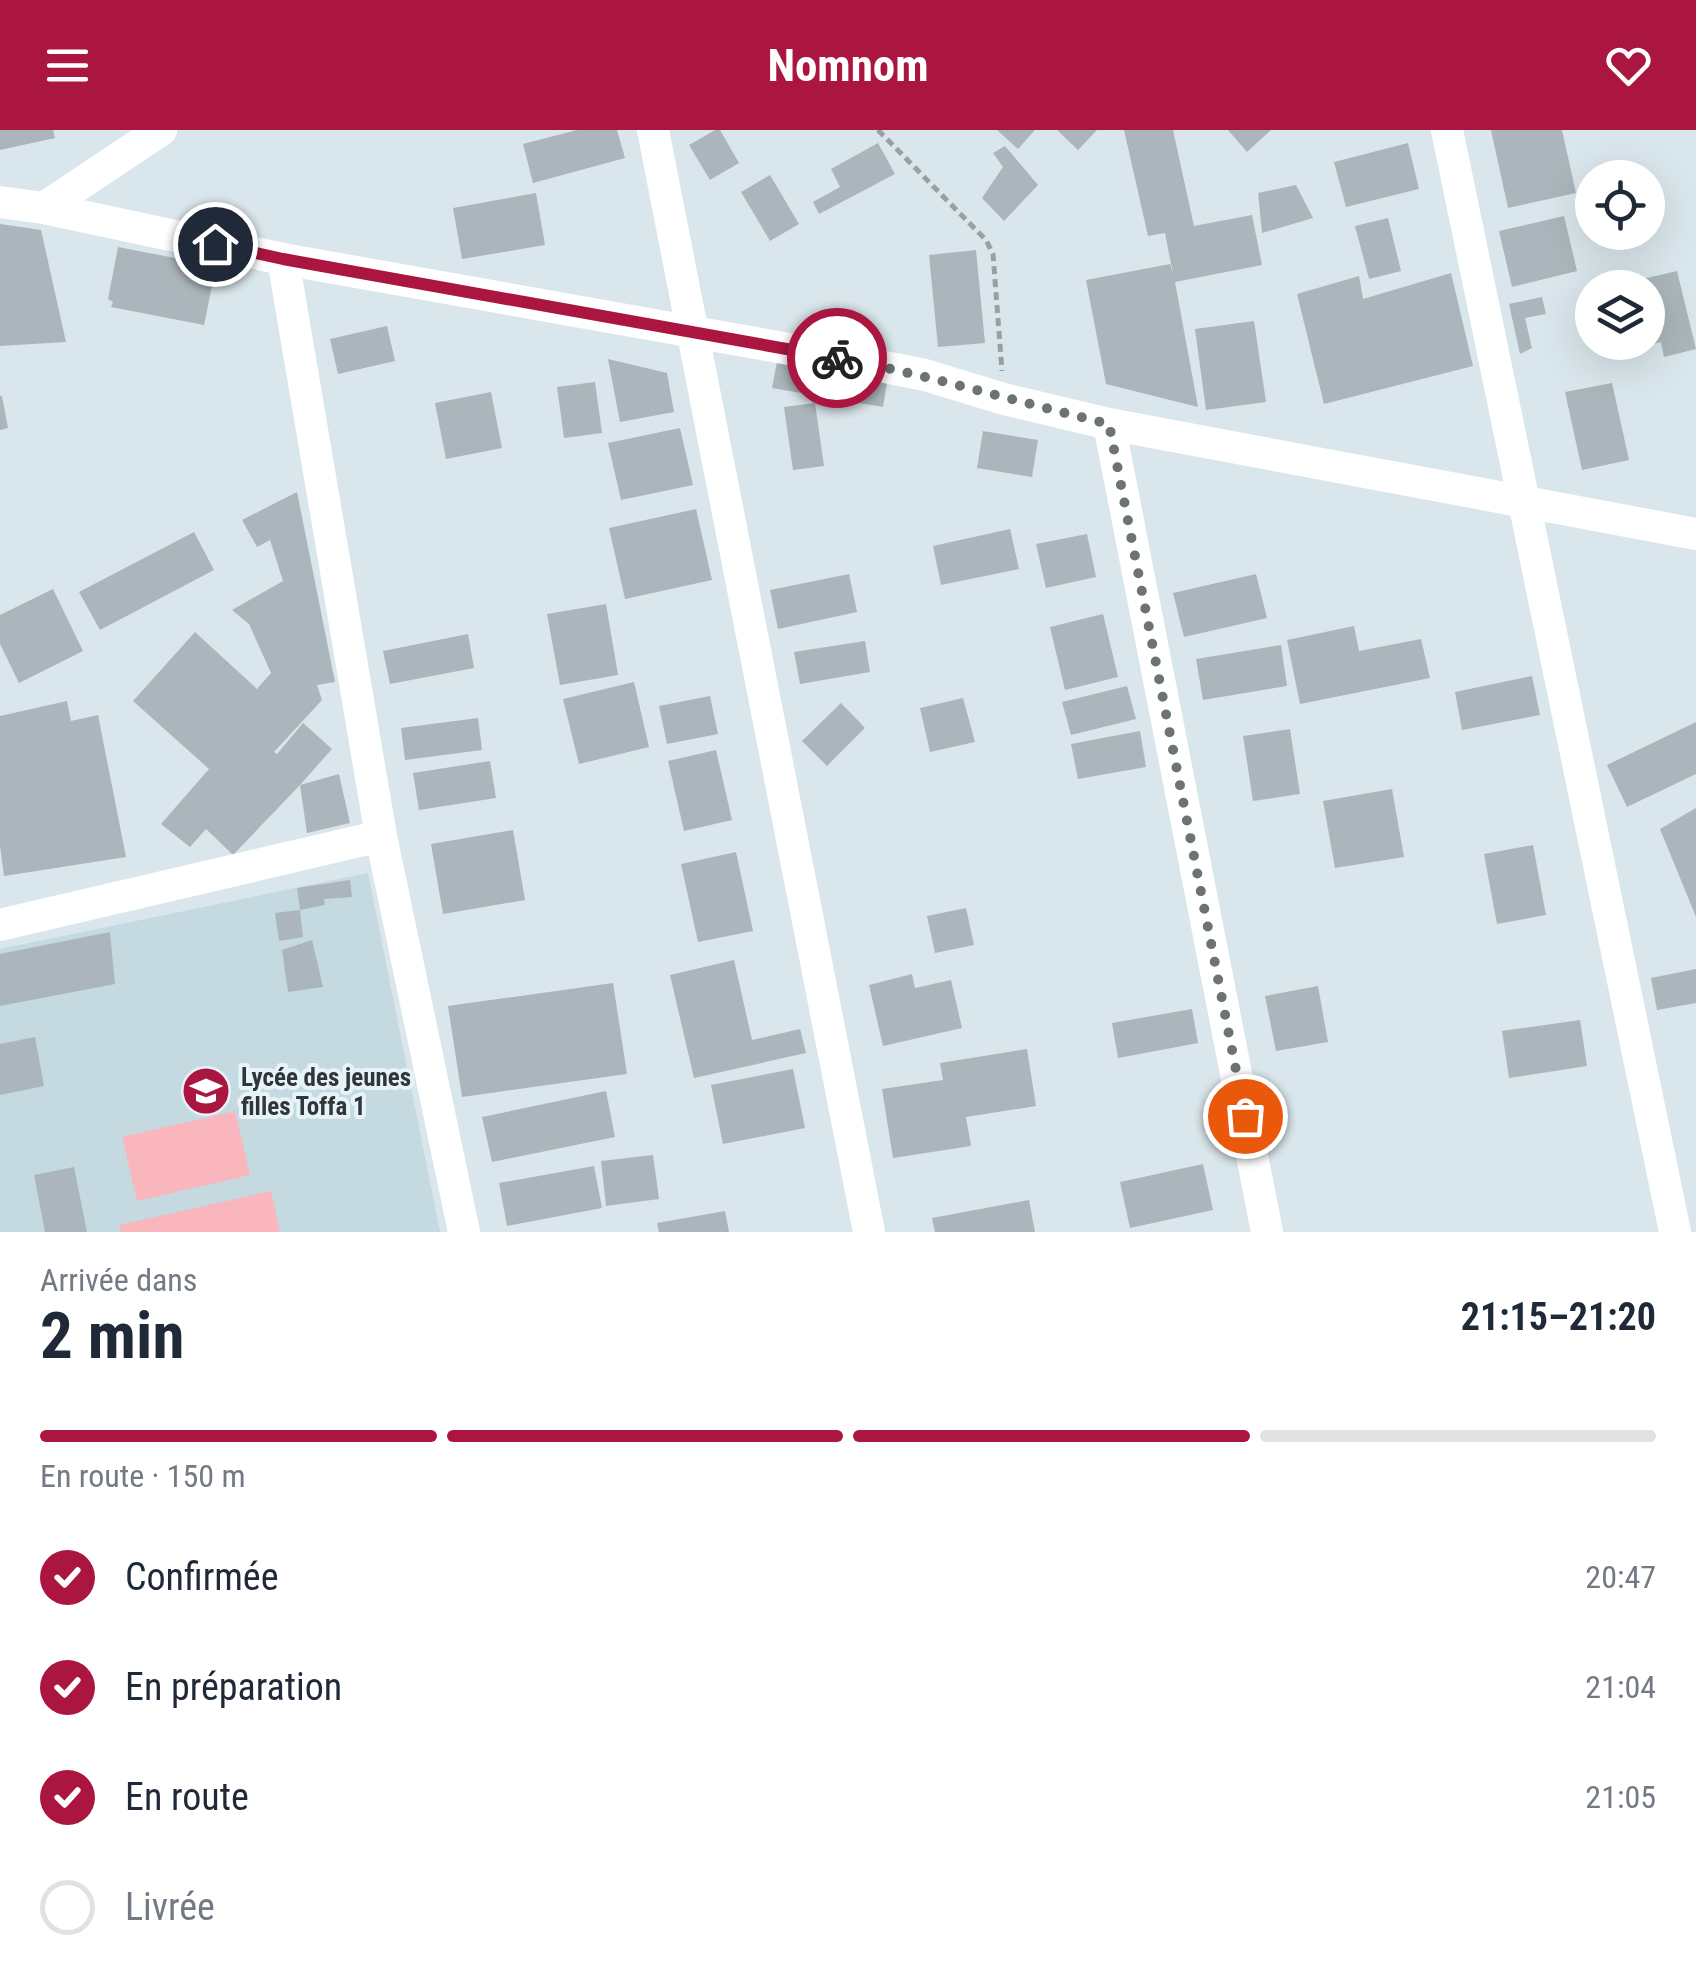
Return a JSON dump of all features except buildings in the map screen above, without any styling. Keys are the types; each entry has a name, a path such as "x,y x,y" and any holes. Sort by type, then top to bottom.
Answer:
{"street":[{"path":"44,208 161,130"},
{"path":"652,130 869,1232"},
{"path":"1447,130 1675,1232"},
{"path":"0,202 283,259 925,375 1109,424 1696,534"},
{"path":"283,259 381,836 464,1232"},
{"path":"1109,424 1267,1232"},
{"path":"0,924 381,836"}],"path":[{"path":"878,130 986,240 993,254 1004,399"}],"shaded area":[{"name":"Lycée des jeunes filles Toffa 1","path":"368,873 440,1232 0,1232 0,949"},
{"path":"235,1111 250,1175 137,1201 122,1137"},
{"path":"271,1191 280,1232 121,1232 119,1225"}],"way so far":[{"path":"837,358 925,375 1109,424 1245,1116"}],"place":[{"name":"Lycée des jeunes filles Toffa 1","path":"206,1091"}],"route":[{"path":"215,244 837,358"}]}
